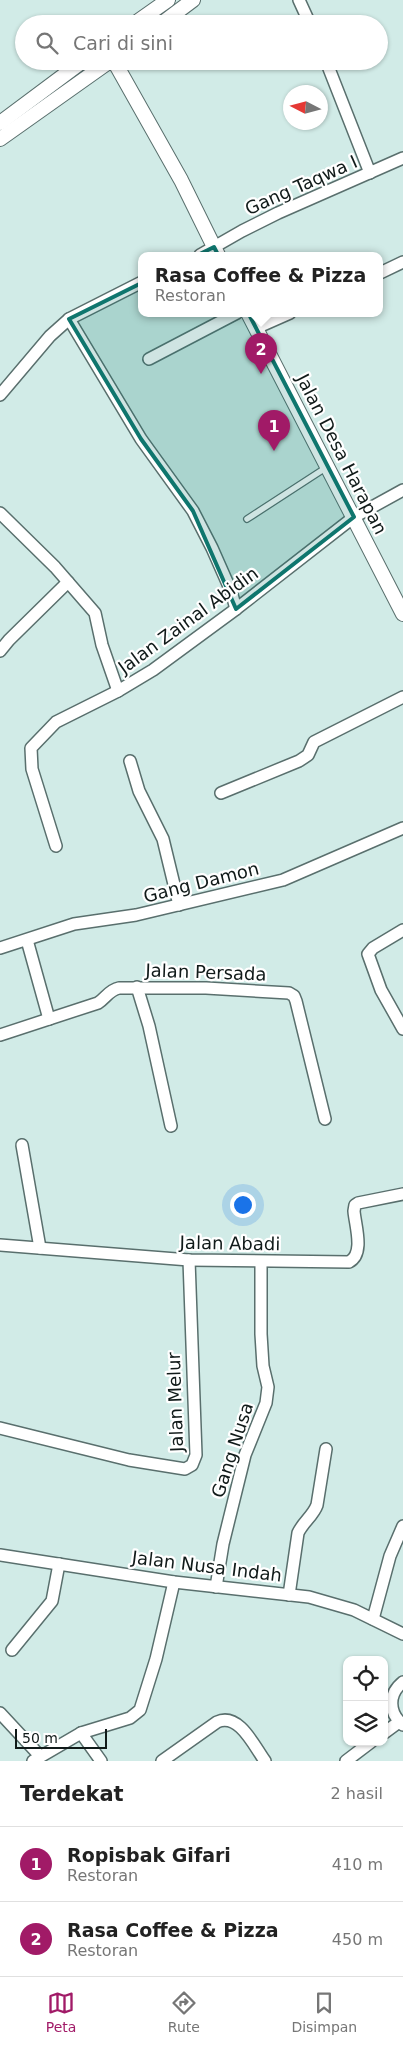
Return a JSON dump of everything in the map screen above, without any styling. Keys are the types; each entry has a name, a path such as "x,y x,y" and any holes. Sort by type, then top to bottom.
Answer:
{"street":[{"path":"147,15 168,0"},
{"path":"172,15 193,0"},
{"path":"299,0 306,15"},
{"path":"0,123 71,70"},
{"path":"0,139 97,70"},
{"path":"119,70 181,180 216,251"},
{"path":"330,70 370,173"},
{"name":"Gang Taqwa I","path":"216,251 278,213 403,158"},
{"path":"383,272 403,262"},
{"path":"0,394 50,336 69,319 138,284"},
{"path":"149,359 229,317"},
{"name":"Jalan Desa Harapan","path":"250,317 403,614"},
{"path":"256,328 281,317"},
{"path":"69,319 141,439 193,511 231,591 236,609"},
{"name":"Jalan Zainal Abidin","path":"56,846 32,769 32,748 56,722 118,691 153,670 236,609 354,517 403,490"},
{"path":"0,514 68,582 95,613 102,645 118,691"},
{"path":"0,651 68,582"},
{"path":"221,794 299,761 308,755 314,742 403,696"},
{"path":"130,761 139,791 163,839 178,905"},
{"name":"Gang Damon","path":"0,948 74,924 136,915 283,880 403,828"},
{"path":"403,930 374,948 368,954 380,990 403,1029"},
{"path":"27,940 49,1019"},
{"path":"137,987 149,1026 171,1126"},
{"name":"Jalan Persada","path":"0,1036 98,1003 111,990 137,987 283,992 294,996 325,1119"},
{"path":"22,1145 40,1248"},
{"name":"Jalan Abadi","path":"0,1245 189,1260 262,1262 353,1260 358,1250 355,1205 403,1194"},
{"name":"Jalan Melur","path":"0,1428 129,1460 185,1468 192,1465 196,1455 189,1260"},
{"name":"Gang Nusa","path":"216,1587 223,1544 245,1455 266,1403 268,1387 263,1366 261,1334 262,1262"},
{"path":"289,1594 298,1532 314,1512 317,1504 326,1449"},
{"path":"373,1619 390,1556 403,1526"},
{"name":"Jalan Nusa Indah","path":"0,1555 174,1582 308,1597 354,1610 403,1634"},
{"path":"12,1650 52,1601 59,1564"},
{"path":"0,1713 37,1758 81,1733 130,1718 140,1710 156,1659 174,1582"},
{"path":"388,1731 401,1724 394,1715 392,1696 397,1687 403,1682"},
{"path":"162,1761 217,1722 228,1719 237,1723 265,1761"},
{"path":"81,1733 101,1761"},
{"path":"346,1761 366,1746"}],"lane":[{"path":"247,519 328,467"}],"highlighted area":[{"path":"214,247 354,517 236,609 193,511 141,439 69,319"}],"place":[{"name":"Rasa Coffee & Pizza","path":"261,374"},
{"name":"Ropisbak Gifari","path":"274,451"}]}
